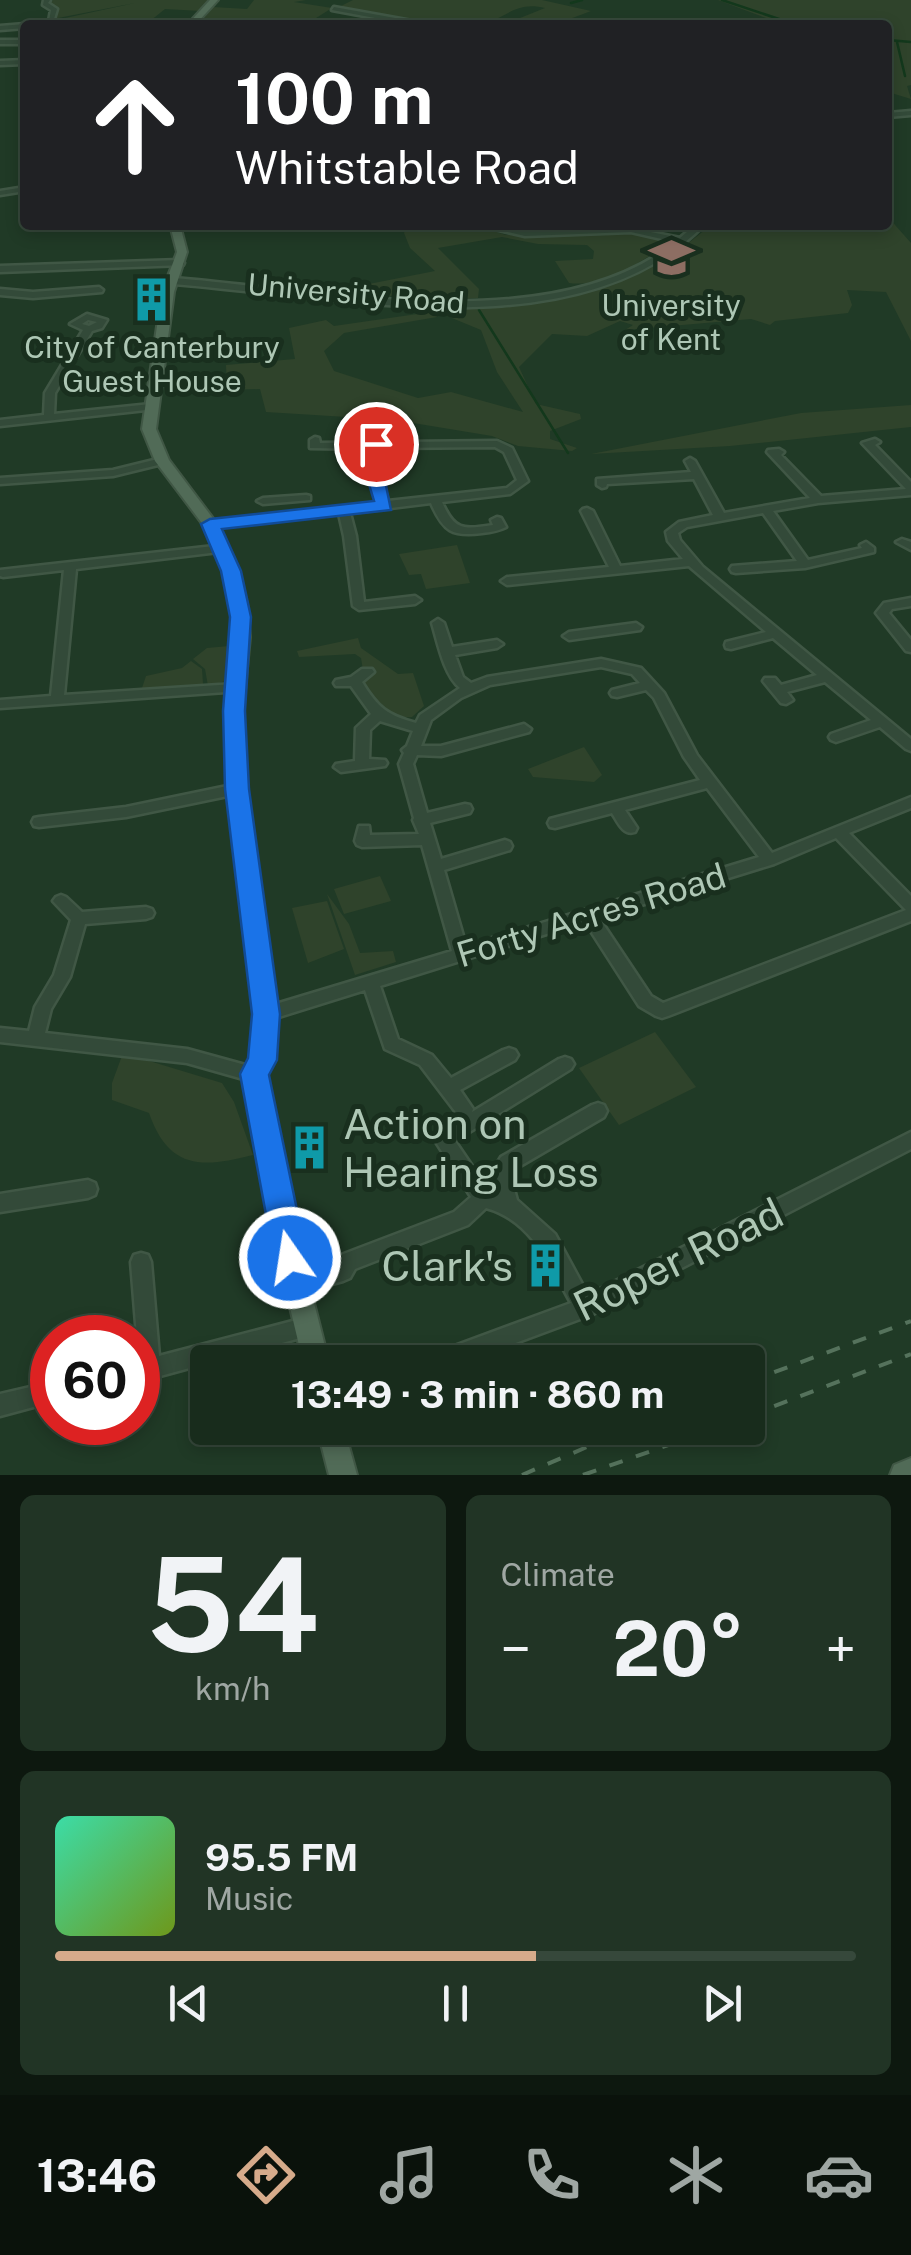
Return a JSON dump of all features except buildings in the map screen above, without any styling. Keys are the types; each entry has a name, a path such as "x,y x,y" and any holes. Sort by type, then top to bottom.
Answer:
{"main road":[{"path":"196,20 214,0"},
{"path":"177,230 182,244 180,263 172,281 151,407 151,440 162,461 210,524 222,549 241,617 235,688 237,789 266,1014 262,1060 254,1074 284,1232 312,1345"},
{"path":"335,1445 343,1475"},
{"path":"904,1475 911,1472"}],"street":[{"path":"48,0 45,4 54,9 51,20"},
{"path":"334,9 395,20"},
{"path":"359,20 372,16"},
{"path":"505,230 525,234 631,230 682,241"},
{"name":"University Road","path":"172,281 242,284 411,302 502,301 566,293 621,277 656,260 694,230"},
{"path":"0,269 180,263"},
{"path":"0,292 33,295 94,289"},
{"path":"49,418 50,393 88,329"},
{"path":"0,423 151,407"},
{"path":"210,524 510,491 522,481 508,450 496,444 314,446 314,440"},
{"path":"875,442 867,443 911,490"},
{"path":"376,444 374,471 384,506"},
{"path":"779,452 772,452 818,500"},
{"path":"0,481 113,473 162,461"},
{"path":"690,462 720,517"},
{"path":"602,485 600,481 698,475"},
{"path":"911,490 818,500 673,529 674,541 690,562 911,746"},
{"path":"275,518 269,500 306,498"},
{"path":"435,500 446,526 454,531 500,527 498,520"},
{"path":"344,510 356,552 352,577 359,606 415,600"},
{"path":"766,510 805,564"},
{"path":"588,511 618,571"},
{"path":"736,569 805,564 870,550 866,545"},
{"path":"13,572 222,549"},
{"path":"507,581 690,562"},
{"path":"57,701 70,566"},
{"path":"911,602 888,606 882,613 911,648"},
{"path":"438,624 457,678 468,688"},
{"path":"569,636 636,626"},
{"path":"606,631 612,664"},
{"path":"732,645 774,634"},
{"path":"446,652 497,644"},
{"path":"461,954 406,772 408,750 418,728 431,712 468,688 528,674 612,664 636,671 651,685 710,782 769,860"},
{"path":"778,690 826,677"},
{"path":"354,679 377,716 418,728"},
{"path":"617,693 651,685"},
{"path":"0,704 235,688"},
{"path":"362,764 363,728 377,716"},
{"path":"837,738 881,722"},
{"path":"408,750 442,751 524,729"},
{"path":"341,766 380,762"},
{"path":"555,823 710,782"},
{"path":"39,822 126,812 237,789"},
{"name":"Forty Acres Road","path":"266,1014 769,860 911,802"},
{"path":"615,806 630,828"},
{"path":"420,820 466,809"},
{"path":"364,830 362,841 425,839"},
{"path":"840,834 911,906"},
{"path":"434,867 504,846"},
{"path":"36,1037 38,1019 65,970 68,908 146,913"},
{"path":"589,915 645,1001 669,1011 911,915"},
{"path":"371,983 390,1044 426,1060 464,1110"},
{"path":"0,1034 187,1056 254,1074"},
{"path":"448,1088 504,1063"},
{"path":"565,1064 443,1138 483,1198 509,1206 548,1241 584,1308"},
{"path":"509,1206 500,1173 508,1163 598,1111"},
{"name":"Roper Road","path":"484,1345 584,1308 908,1145"},
{"path":"0,1203 88,1188"},
{"path":"298,1283 343,1271 348,1262 461,1218 483,1198"},
{"path":"141,1262 142,1315"},
{"path":"160,1366 308,1327"},
{"path":"0,1405 30,1398"}],"green space":[{"path":"53,0 213,0 201,11 165,9 151,20 56,20 135,3 53,19 59,11 49,5"},
{"path":"254,0 306,0 294,2 332,8 313,20 202,20 213,7 247,9"},
{"path":"353,0 542,0 591,11 567,20 520,18 545,8 534,6 516,9 494,20 395,20 337,8"},
{"path":"718,0 911,0 911,85 907,86 911,99 892,93 892,20 772,20"},
{"path":"892,222 911,243 911,341 886,292 847,290 852,305 848,313 775,321 770,325 751,319 625,330 633,325 620,321 587,336 552,334 519,367 536,404 580,414 581,419 550,431 550,439 577,448 572,451 518,446 492,436 395,420 266,412 260,389 227,390 226,365 295,359 289,328 326,320 334,326 438,311 437,317 344,333 324,351 334,371 418,398 451,392 523,412 497,372 481,330 447,316 448,308 602,288 676,253 705,230 892,230"},
{"path":"638,232 671,241 609,277 569,283 555,261 593,259 594,251 587,245 538,244 502,237 438,248 479,289 478,298 441,300 333,291 435,271 410,248 404,233"},
{"path":"911,405 911,427 730,446 591,454 801,413"},
{"path":"457,545 470,583 426,589 421,574 409,575 399,554"},
{"path":"358,638 361,648 398,674 413,673 424,706 412,717 395,716 377,704 364,683 371,674 363,670 361,658 355,654 299,657 297,651"},
{"path":"229,646 226,681 208,686 205,669 193,659 207,648"},
{"path":"191,661 202,669 203,684 141,691 146,676 182,668"},
{"path":"584,747 602,775 594,782 533,777 528,769"},
{"path":"380,876 391,901 344,914 334,889"},
{"path":"327,894 349,924 360,953 393,951 396,962 355,975"},
{"path":"327,901 344,949 308,963 292,908"},
{"path":"655,1032 696,1087 619,1125 579,1068"},
{"path":"123,1053 222,1083 234,1102 253,1155 203,1162 177,1155 157,1132 149,1113 112,1100 112,1083"}],"waterway":[{"path":"571,3 582,0"},
{"path":"722,0 782,20"},
{"path":"892,40 911,42"},
{"path":"897,42 905,76"},
{"path":"479,310 568,453"}],"railway":[{"path":"765,1376 911,1321"},
{"path":"765,1410 911,1354"},
{"path":"522,1475 592,1445"},
{"path":"583,1475 669,1445"}],"place":[{"name":"University of Kent","path":"671,258"},
{"name":"City of Canterbury Guest House","path":"152,300"},
{"name":"Action on Hearing Loss","path":"310,1147"},
{"name":"Clark's","path":"546,1265"}],"route":[{"path":"290,1258 260,1089 254,1074 262,1060 266,1014 237,789 234,711 241,617 231,571 210,524 384,506 372,457 376,444"}]}
